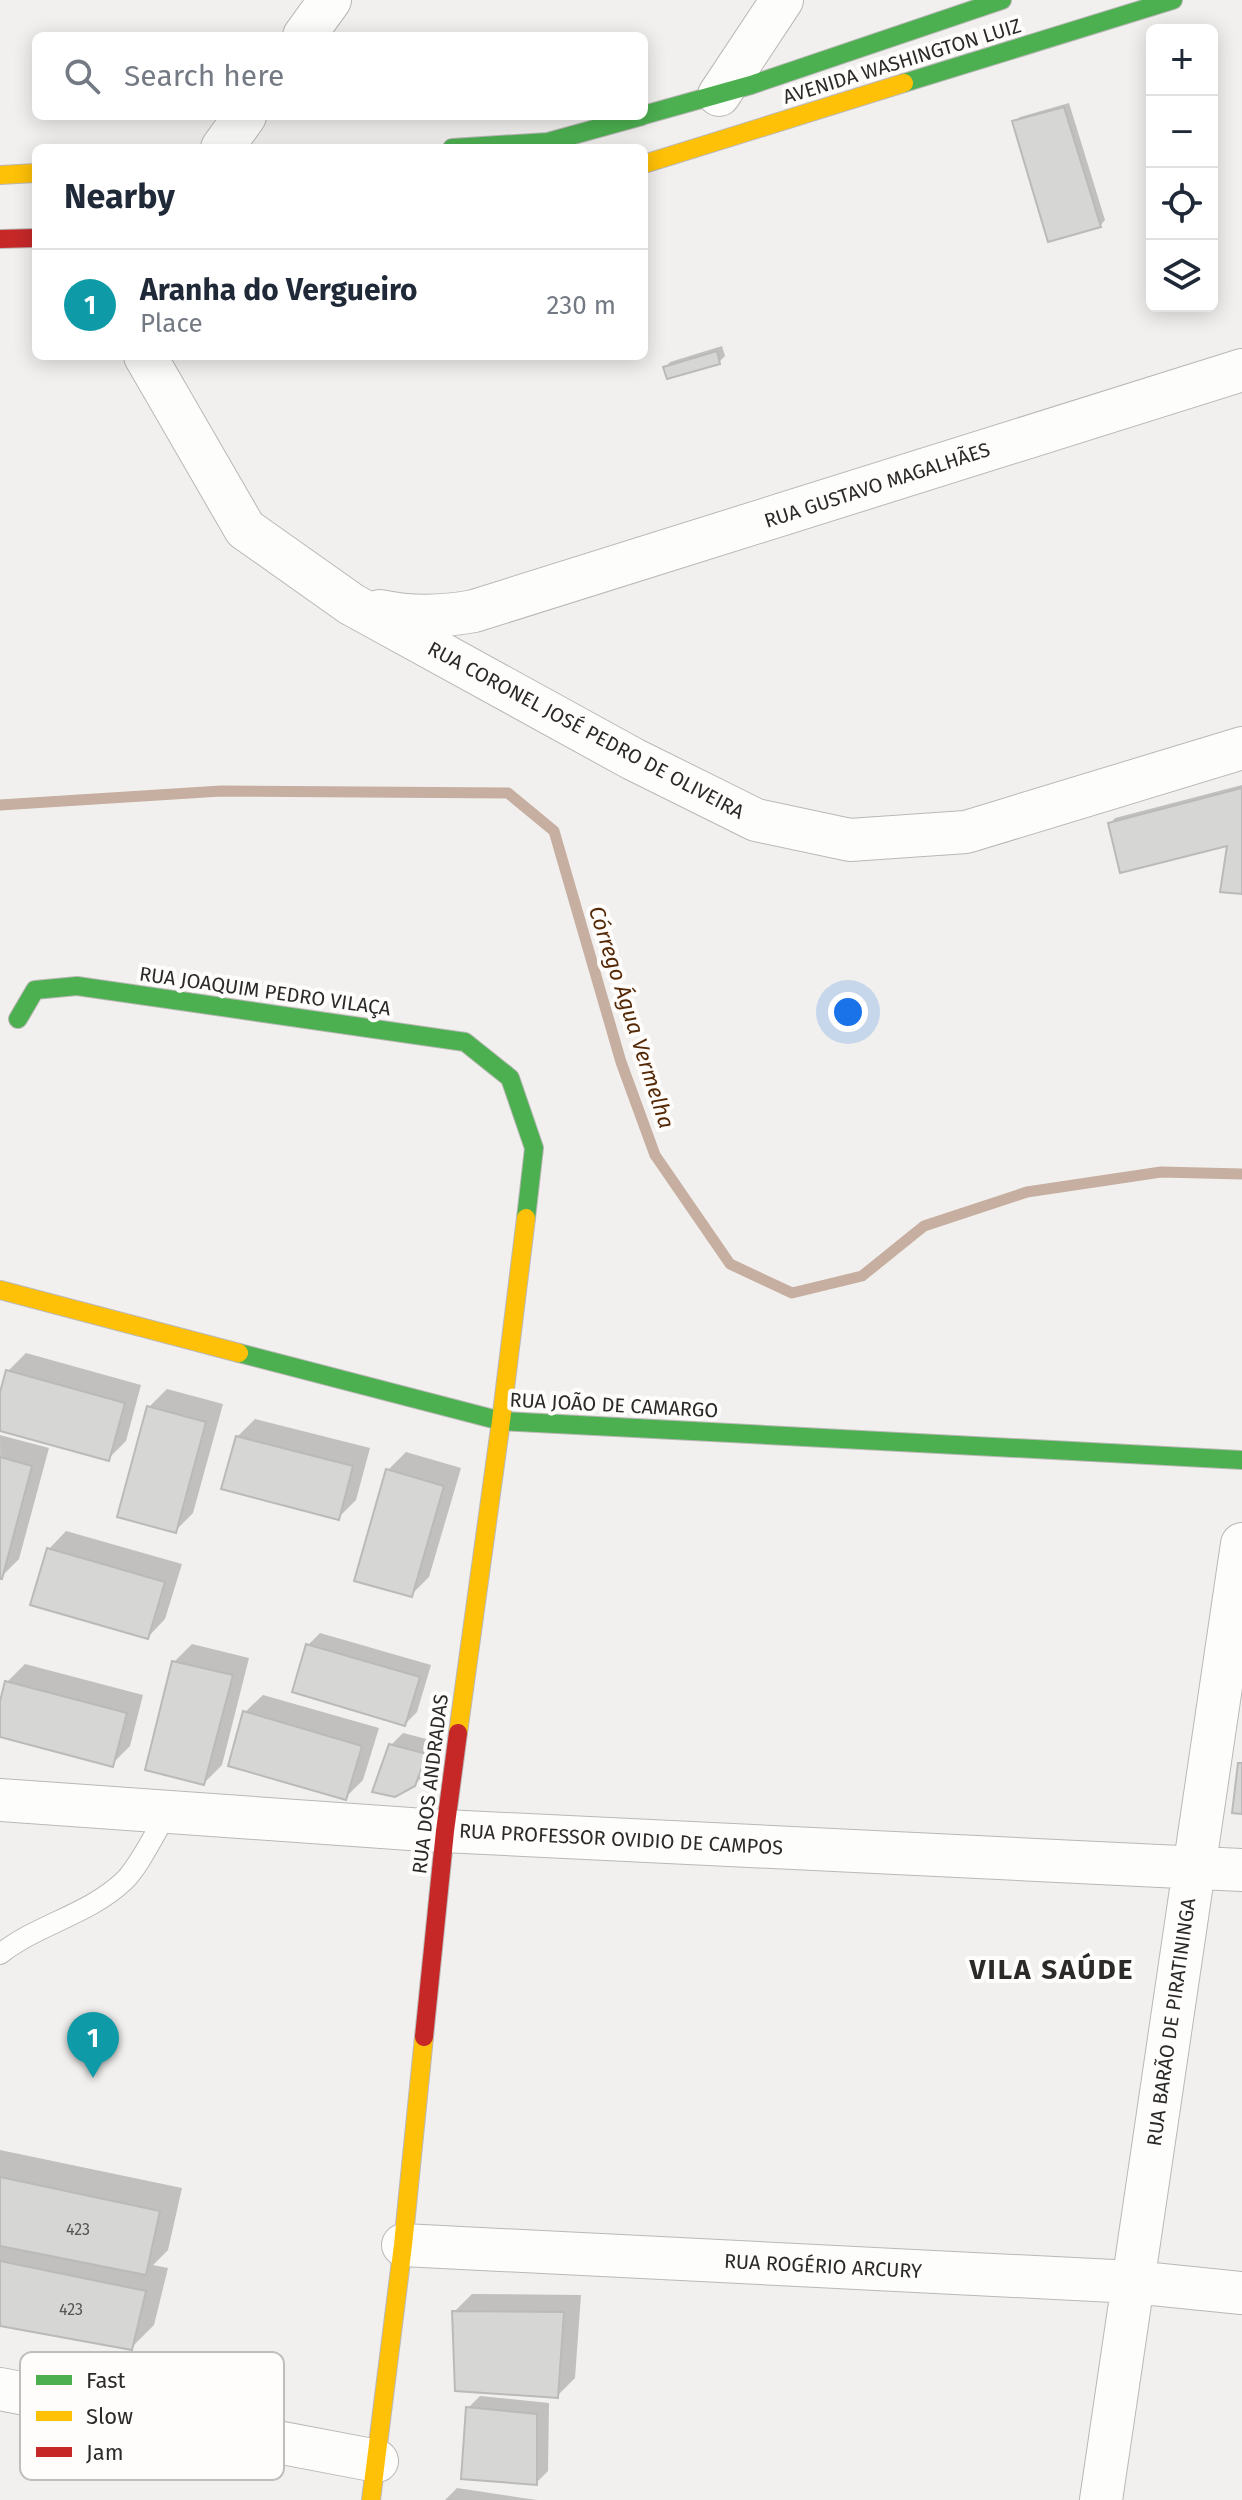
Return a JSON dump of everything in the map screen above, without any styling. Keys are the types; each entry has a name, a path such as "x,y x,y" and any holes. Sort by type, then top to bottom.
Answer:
{"street":[{"path":"307,32 330,0"},
{"path":"719,95 782,0"},
{"name":"AVENIDA WASHINGTON LUIZ","path":"648,115 719,95 1002,0"},
{"name":"AVENIDA WASHINGTON LUIZ","path":"648,163 1173,0"},
{"path":"225,144 242,120"},
{"name":"AVENIDA WASHINGTON LUIZ","path":"516,144 548,142 628,120"},
{"path":"0,175 32,173"},
{"path":"0,239 32,238"},
{"name":"RUA CORONEL JOSÉ PEDRO DE OLIVEIRA","path":"147,360 245,529 351,604 633,759 756,820 850,840 966,832 1242,748"},
{"name":"RUA GUSTAVO MAGALHÃES","path":"351,604 403,616 441,617 511,601 1242,370"},
{"name":"RUA GUSTAVO MAGALHÃES","path":"503,689 478,652 478,631 486,619 511,601"},
{"name":"RUA JOAQUIM PEDRO VILAÇA","path":"18,1019 35,990 77,986 465,1042 510,1078"},
{"name":"RUA DOS ANDRADAS","path":"374,2481 403,2245 445,1831 501,1421 534,1148 510,1078"},
{"name":"RUA JOÃO DE CAMARGO","path":"0,1290 501,1421 1242,1460"},
{"name":"RUA BARÃO DE PIRATININGA","path":"1101,2500 1242,1544"},
{"name":"RUA PROFESSOR OVIDIO DE CAMPOS","path":"0,1800 445,1831 1242,1870"},
{"name":"RUA ROGÉRIO ARCURY","path":"403,2245 1133,2282 1242,2293"},
{"path":"0,2389 20,2394"},
{"path":"284,2459 374,2481"}],"lane":[{"path":"0,1954 13,1944 93,1905 127,1879 168,1812"}],"building":[{"path":"1064,107 1101,227 1048,242 1012,121"},
{"path":"717,351 720,364 667,379 663,367"},
{"path":"1242,788 1242,894 1220,892 1227,846 1120,873 1108,823"},
{"path":"6,1370 125,1403 109,1461 0,1431 0,1392"},
{"path":"147,1406 206,1422 176,1533 117,1517"},
{"path":"236,1436 353,1466 339,1520 221,1489"},
{"path":"0,1457 32,1466 2,1579 0,1579"},
{"path":"386,1469 444,1486 412,1597 354,1581"},
{"path":"47,1548 165,1582 148,1639 30,1605"},
{"path":"306,1644 420,1677 405,1726 292,1692"},
{"path":"172,1661 233,1675 204,1785 145,1770"},
{"path":"5,1681 127,1713 113,1767 0,1737 0,1701"},
{"path":"243,1711 362,1746 346,1800 228,1766"},
{"path":"389,1744 427,1754 415,1786 395,1797 372,1792"},
{"path":"1238,1763 1242,1763 1242,1814 1232,1813"},
{"path":"0,2177 160,2211 146,2275 0,2246"},
{"path":"0,2261 146,2291 132,2350 0,2326"},
{"path":"452,2311 564,2312 558,2398 455,2391"},
{"path":"466,2407 537,2414 537,2485 461,2479"}],"waterway":[{"name":"Córrego Água Vermelha","path":"0,805 221,791 508,793 554,831 621,1062 655,1155 730,1264 792,1293 862,1276 924,1226 1027,1192 1161,1172 1242,1174"}],"traffic: fast":[{"path":"648,114 751,85 1002,0"},
{"path":"904,83 1173,0"},
{"path":"516,144 548,142 628,120"},
{"path":"18,1019 35,990 77,986 465,1042 510,1078 534,1148 526,1218"},
{"path":"239,1353 501,1421 1242,1460"}],"traffic: slow":[{"path":"648,163 904,83"},
{"path":"0,175 32,173"},
{"path":"458,1733 526,1218"},
{"path":"0,1290 239,1353"},
{"path":"371,2500 403,2245 424,2037"}],"traffic: jam":[{"path":"0,239 32,238"},
{"path":"424,2037 458,1733"}],"place":[{"name":"Aranha do Vergueiro","path":"93,2078"}],"district":[{"name":"VILA SAÚDE","path":"1052,1969"}]}
